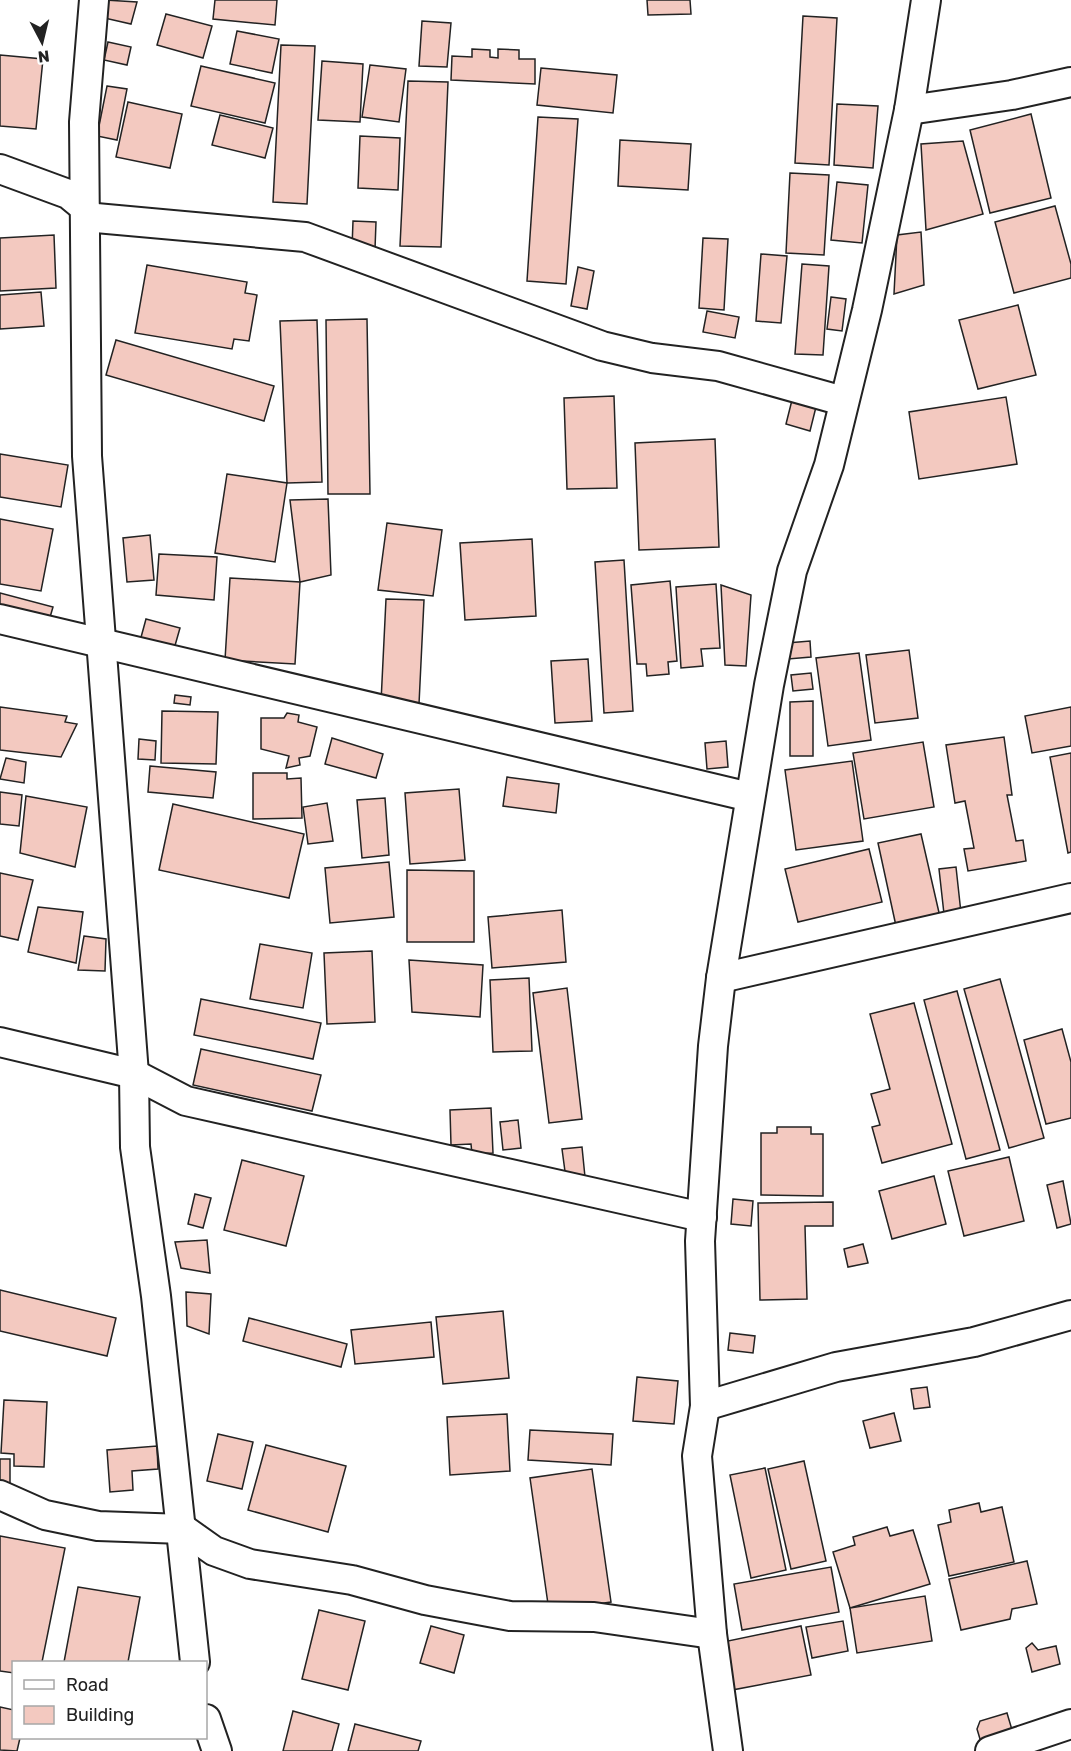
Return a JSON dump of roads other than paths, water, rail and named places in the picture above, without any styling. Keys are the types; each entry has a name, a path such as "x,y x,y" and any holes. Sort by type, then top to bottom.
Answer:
{"street":[{"path":"94,0 84,122 87,456 134,1074 135,1147 156,1296 172,1457 183,1529 195,1661"},
{"path":"728,1751 712,1634 697,1456 705,1406 702,1217 713,1046 721,978 750,796 792,571 828,465 867,310 889,194 909,110 926,0"},
{"path":"909,110 1071,82"},
{"path":"0,170 68,194 85,212 305,237 602,346 652,358 718,366 843,401"},
{"path":"0,619 750,796"},
{"path":"721,978 1071,898"},
{"path":"0,1042 134,1074 186,1101 702,1217"},
{"path":"705,1406 836,1367 974,1342 1071,1315"},
{"path":"0,1495 45,1515 98,1526 183,1529 214,1551 250,1564 352,1580 425,1599 510,1616 594,1617 712,1634"},
{"path":"207,1722 217,1751"},
{"path":"990,1751 1071,1724"}]}
